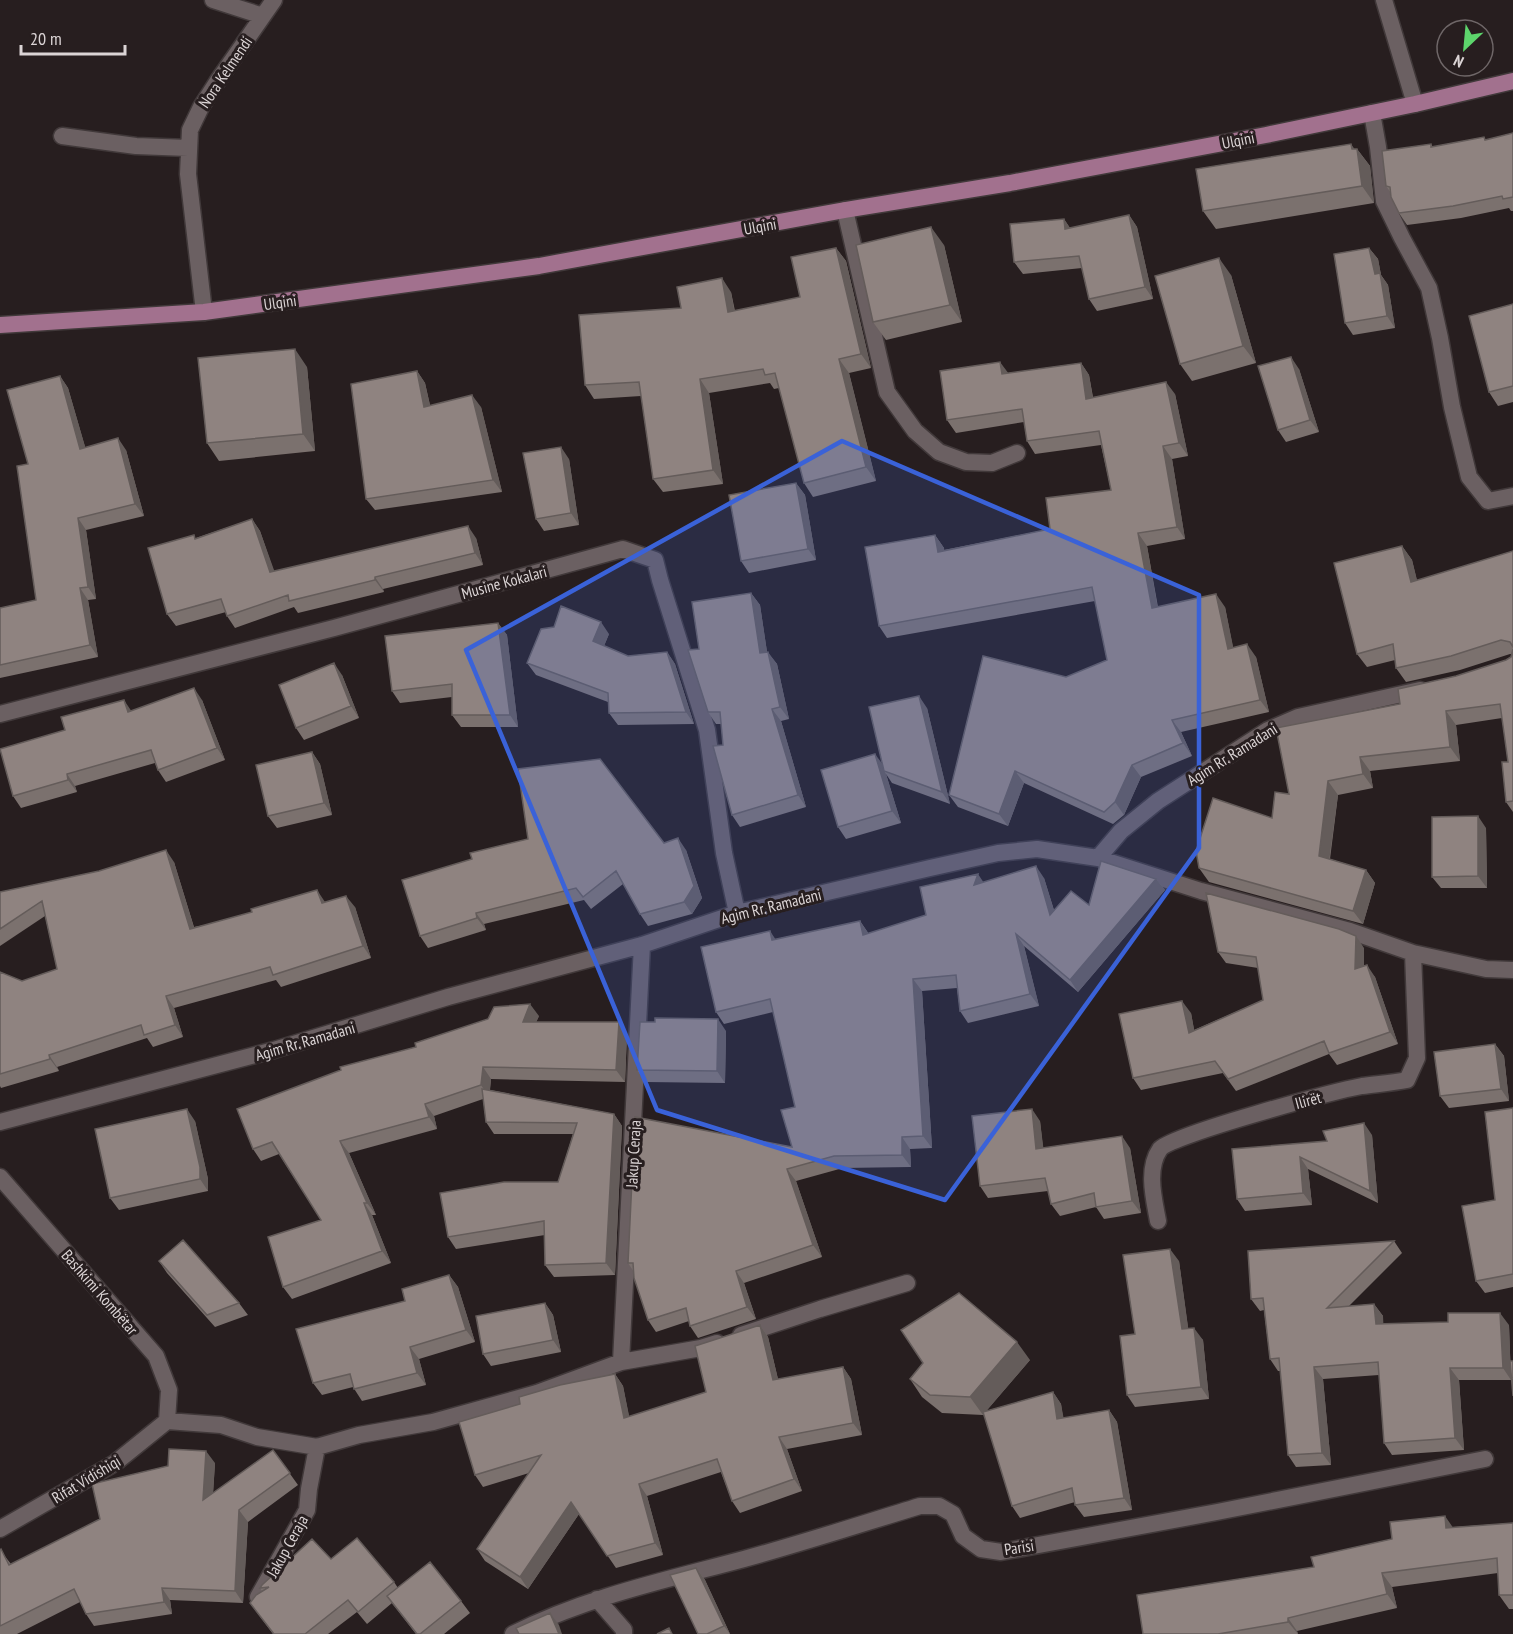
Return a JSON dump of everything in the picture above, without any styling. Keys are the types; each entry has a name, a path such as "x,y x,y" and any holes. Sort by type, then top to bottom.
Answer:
{"main road":[{"name":"Ulqini","path":"0,325 204,312 540,266 845,210 1022,181 1372,113 1513,81"}],"street":[{"path":"213,0 263,16"},
{"name":"Nora Kelmendi","path":"204,312 188,174 190,130 201,107 274,0"},
{"path":"1384,0 1415,104"},
{"path":"1372,113 1384,201 1429,288 1452,407 1469,477 1488,501 1513,496"},
{"path":"62,136 136,146 188,148"},
{"path":"845,210 887,392 915,431 939,452 966,462 992,463 1017,453"},
{"name":"Musine Kokalari","path":"0,714 334,628 623,549 655,560 707,730 724,853 737,913"},
{"name":"Agim Rr. Ramadani","path":"0,1122 274,1050 448,997 642,945 737,913 998,854 1037,849 1098,858 1121,831 1158,801 1268,730 1298,717 1430,687"},
{"path":"1098,858 1201,891 1350,931 1413,953 1486,969 1513,969"},
{"name":"Jakup Ceraja","path":"621,1362 642,945"},
{"name":"Ilirët","path":"1158,1221 1152,1181 1153,1170 1158,1152 1170,1142 1256,1114 1316,1098 1362,1086 1407,1080 1417,1058 1413,953"},
{"name":"Bashkimi Kombëtar","path":"0,1177 156,1356 169,1390 167,1421"},
{"path":"167,1421 221,1425 257,1437 317,1447 359,1435 433,1422 537,1393 621,1362 701,1348 908,1283"},
{"name":"Rifat Vidishiqi","path":"0,1529 115,1463 167,1421"},
{"name":"Jakup Ceraja","path":"253,1606 307,1510 317,1447"},
{"name":"Parisi","path":"513,1634 597,1599 764,1554 920,1506 939,1506 953,1514 963,1536 981,1549 1001,1552 1485,1459"},
{"path":"597,1599 624,1630 624,1634"}],"highlighted area":[{"path":"842,441 1199,595 1199,848 945,1200 657,1110 466,650"}],"building":[{"path":"1513,133 1513,197 1503,199 1502,196 1453,206 1399,213 1391,197 1390,187 1386,186 1382,151 1431,144 1431,147 1484,137 1485,140"},
{"path":"1351,144 1352,149 1357,149 1362,186 1203,211 1196,169"},
{"path":"1129,215 1145,287 1089,299 1079,256 1014,262 1010,224 1064,219 1065,229"},
{"path":"931,227 950,305 873,322 856,245"},
{"path":"836,248 861,354 839,359 866,467 804,483 775,373 765,375 763,369 700,379 713,470 653,479 639,382 585,385 579,315 681,308 677,287 722,278 728,312 800,297 791,257"},
{"path":"1369,248 1375,274 1380,273 1387,316 1345,323 1334,254"},
{"path":"1219,258 1243,346 1180,364 1155,276"},
{"path":"1513,304 1513,386 1489,392 1469,316"},
{"path":"295,349 303,434 207,443 198,358"},
{"path":"1291,357 1310,420 1278,430 1258,366"},
{"path":"1000,362 1002,374 1081,363 1086,399 1166,382 1179,443 1163,446 1177,527 1138,533 1152,608 1216,594 1228,649 1247,644 1260,700 1172,720 1183,743 1132,765 1115,802 1104,812 1015,771 999,814 949,795 983,656 1066,677 1107,660 1092,587 879,626 865,547 935,535 938,552 1050,529 1046,498 1111,490 1099,431 1027,441 1022,409 947,420 940,371"},
{"path":"417,371 424,407 472,395 493,480 366,499 351,384"},
{"path":"60,376 80,449 118,438 135,504 78,518 88,587 80,588 90,645 0,665 0,608 36,600 17,466 28,464 7,390"},
{"path":"561,447 571,513 536,519 523,453"},
{"path":"796,483 808,549 741,561 729,495"},
{"path":"252,519 270,572 468,526 475,553 289,601 288,595 227,616 221,599 167,614 148,548 194,535 195,539"},
{"path":"1402,546 1411,582 1513,551 1513,647 1510,642 1501,640 1451,656 1396,668 1393,644 1357,654 1334,563"},
{"path":"751,593 760,653 768,652 780,707 772,709 798,795 732,815 713,746 723,745 720,712 708,712 688,650 699,649 692,602"},
{"path":"561,606 601,622 593,641 628,656 667,652 686,712 609,713 608,693 527,663 541,629 554,627"},
{"path":"498,623 510,715 452,715 452,684 392,691 385,636"},
{"path":"1513,649 1513,801 1506,802 1502,762 1508,762 1500,704 1446,711 1450,747 1360,757 1363,774 1328,781 1319,856 1366,870 1353,911 1199,868 1196,851 1213,798 1272,818 1275,792 1289,794 1276,728 1400,704 1398,689 1456,676 1506,660 1511,657"},
{"path":"334,663 351,706 296,728 279,685"},
{"path":"194,688 217,748 158,770 151,750 67,774 68,780 13,796 0,749 65,730 61,717 124,700 128,712"},
{"path":"919,696 942,792 884,771 869,707"},
{"path":"312,752 324,803 268,816 256,765"},
{"path":"875,754 892,811 838,827 821,770"},
{"path":"600,759 664,843 678,838 694,886 684,902 640,914 616,871 583,897 576,888 476,913 477,918 420,936 402,880 472,859 470,853 528,839 518,769"},
{"path":"1478,816 1478,876 1432,877 1432,817"},
{"path":"166,850 190,929 252,912 251,909 317,890 322,903 346,896 363,946 273,975 270,967 166,996 175,1025 144,1035 141,1025 49,1055 50,1059 0,1074 0,972 22,981 57,969 42,901 0,929 0,892 99,871"},
{"path":"1101,861 1156,879 1070,980 1016,934 1030,994 960,1011 956,975 913,979 923,1136 902,1137 902,1155 834,1156 787,1169 813,1245 736,1271 747,1307 690,1326 686,1308 648,1320 634,1278 633,1263 628,1263 635,1117 792,1147 781,1110 795,1107 770,999 716,1012 701,947 770,931 772,940 860,921 863,935 926,915 920,887 978,874 974,885 1036,866 1050,915 1071,891 1089,905"},
{"path":"1206,893 1339,929 1356,936 1355,969 1367,965 1390,1032 1329,1053 1324,1041 1228,1079 1215,1061 1133,1078 1119,1014 1182,1001 1189,1033 1263,1000 1256,957 1218,952"},
{"path":"530,1004 523,1022 619,1022 616,1070 483,1067 481,1085 425,1104 429,1117 340,1141 367,1203 364,1203 382,1251 283,1287 268,1237 321,1220 272,1142 253,1149 237,1109 341,1070 340,1067 416,1047 415,1043 488,1019 494,1007"},
{"path":"655,1018 718,1019 717,1071 637,1070 640,1022 655,1022"},
{"path":"1495,1044 1501,1089 1440,1096 1434,1052"},
{"path":"482,1089 614,1114 606,1263 545,1265 544,1221 448,1237 440,1193 504,1182 558,1182 577,1123 486,1122"},
{"path":"1513,1108 1513,1274 1476,1281 1462,1206 1495,1200 1485,1112"},
{"path":"187,1109 200,1167 200,1179 110,1198 95,1129"},
{"path":"1032,1109 1036,1149 1122,1136 1132,1201 1096,1207 1094,1193 1051,1204 1045,1178 980,1186 972,1116"},
{"path":"1364,1123 1370,1191 1300,1157 1303,1193 1237,1199 1232,1149 1327,1141 1323,1131"},
{"path":"183,1240 239,1303 207,1315 159,1261"},
{"path":"1394,1241 1327,1308 1374,1304 1376,1324 1448,1322 1448,1313 1500,1313 1503,1368 1450,1368 1455,1438 1384,1443 1378,1362 1314,1367 1322,1453 1288,1455 1279,1358 1270,1359 1263,1298 1251,1299 1248,1251"},
{"path":"1170,1249 1182,1329 1194,1328 1201,1387 1127,1395 1120,1336 1135,1334 1123,1255"},
{"path":"449,1275 466,1330 410,1347 417,1373 354,1389 350,1374 313,1383 296,1329 405,1301 402,1289"},
{"path":"959,1293 1017,1342 970,1397 930,1395 910,1379 923,1363 901,1330"},
{"path":"545,1303 553,1340 483,1354 476,1316"},
{"path":"760,1325 773,1380 843,1367 853,1423 779,1437 794,1479 732,1501 717,1459 639,1484 655,1543 607,1556 571,1502 520,1577 477,1549 541,1455 475,1475 459,1422 520,1404 519,1397 560,1385 615,1374 624,1418 706,1392 695,1346"},
{"path":"1510,1361 1513,1361 1513,1396"},
{"path":"1053,1392 1057,1419 1109,1410 1124,1498 1075,1505 1072,1488 1012,1506 983,1412"},
{"path":"169,1449 206,1451 203,1500 273,1450 290,1473 239,1510 235,1591 162,1588 164,1602 86,1614 74,1589 0,1626 0,1550 9,1565 100,1519 92,1484 168,1466"},
{"path":"1445,1516 1446,1528 1513,1523 1513,1595 1499,1595 1497,1558 1382,1573 1387,1594 1288,1618 1288,1622 1218,1634 1143,1634 1137,1595 1314,1567 1311,1557 1392,1539 1390,1522"},
{"path":"357,1538 394,1582 358,1612 348,1600 305,1634 274,1634 250,1603 256,1595 269,1587 260,1588 262,1585 312,1539 331,1559"},
{"path":"430,1562 461,1601 420,1634 417,1634 387,1596"},
{"path":"696,1568 724,1626 707,1634 698,1634 670,1575"},
{"path":"550,1613 559,1634 519,1634 516,1628"},
{"path":"669,1628 672,1634 657,1634"}]}
